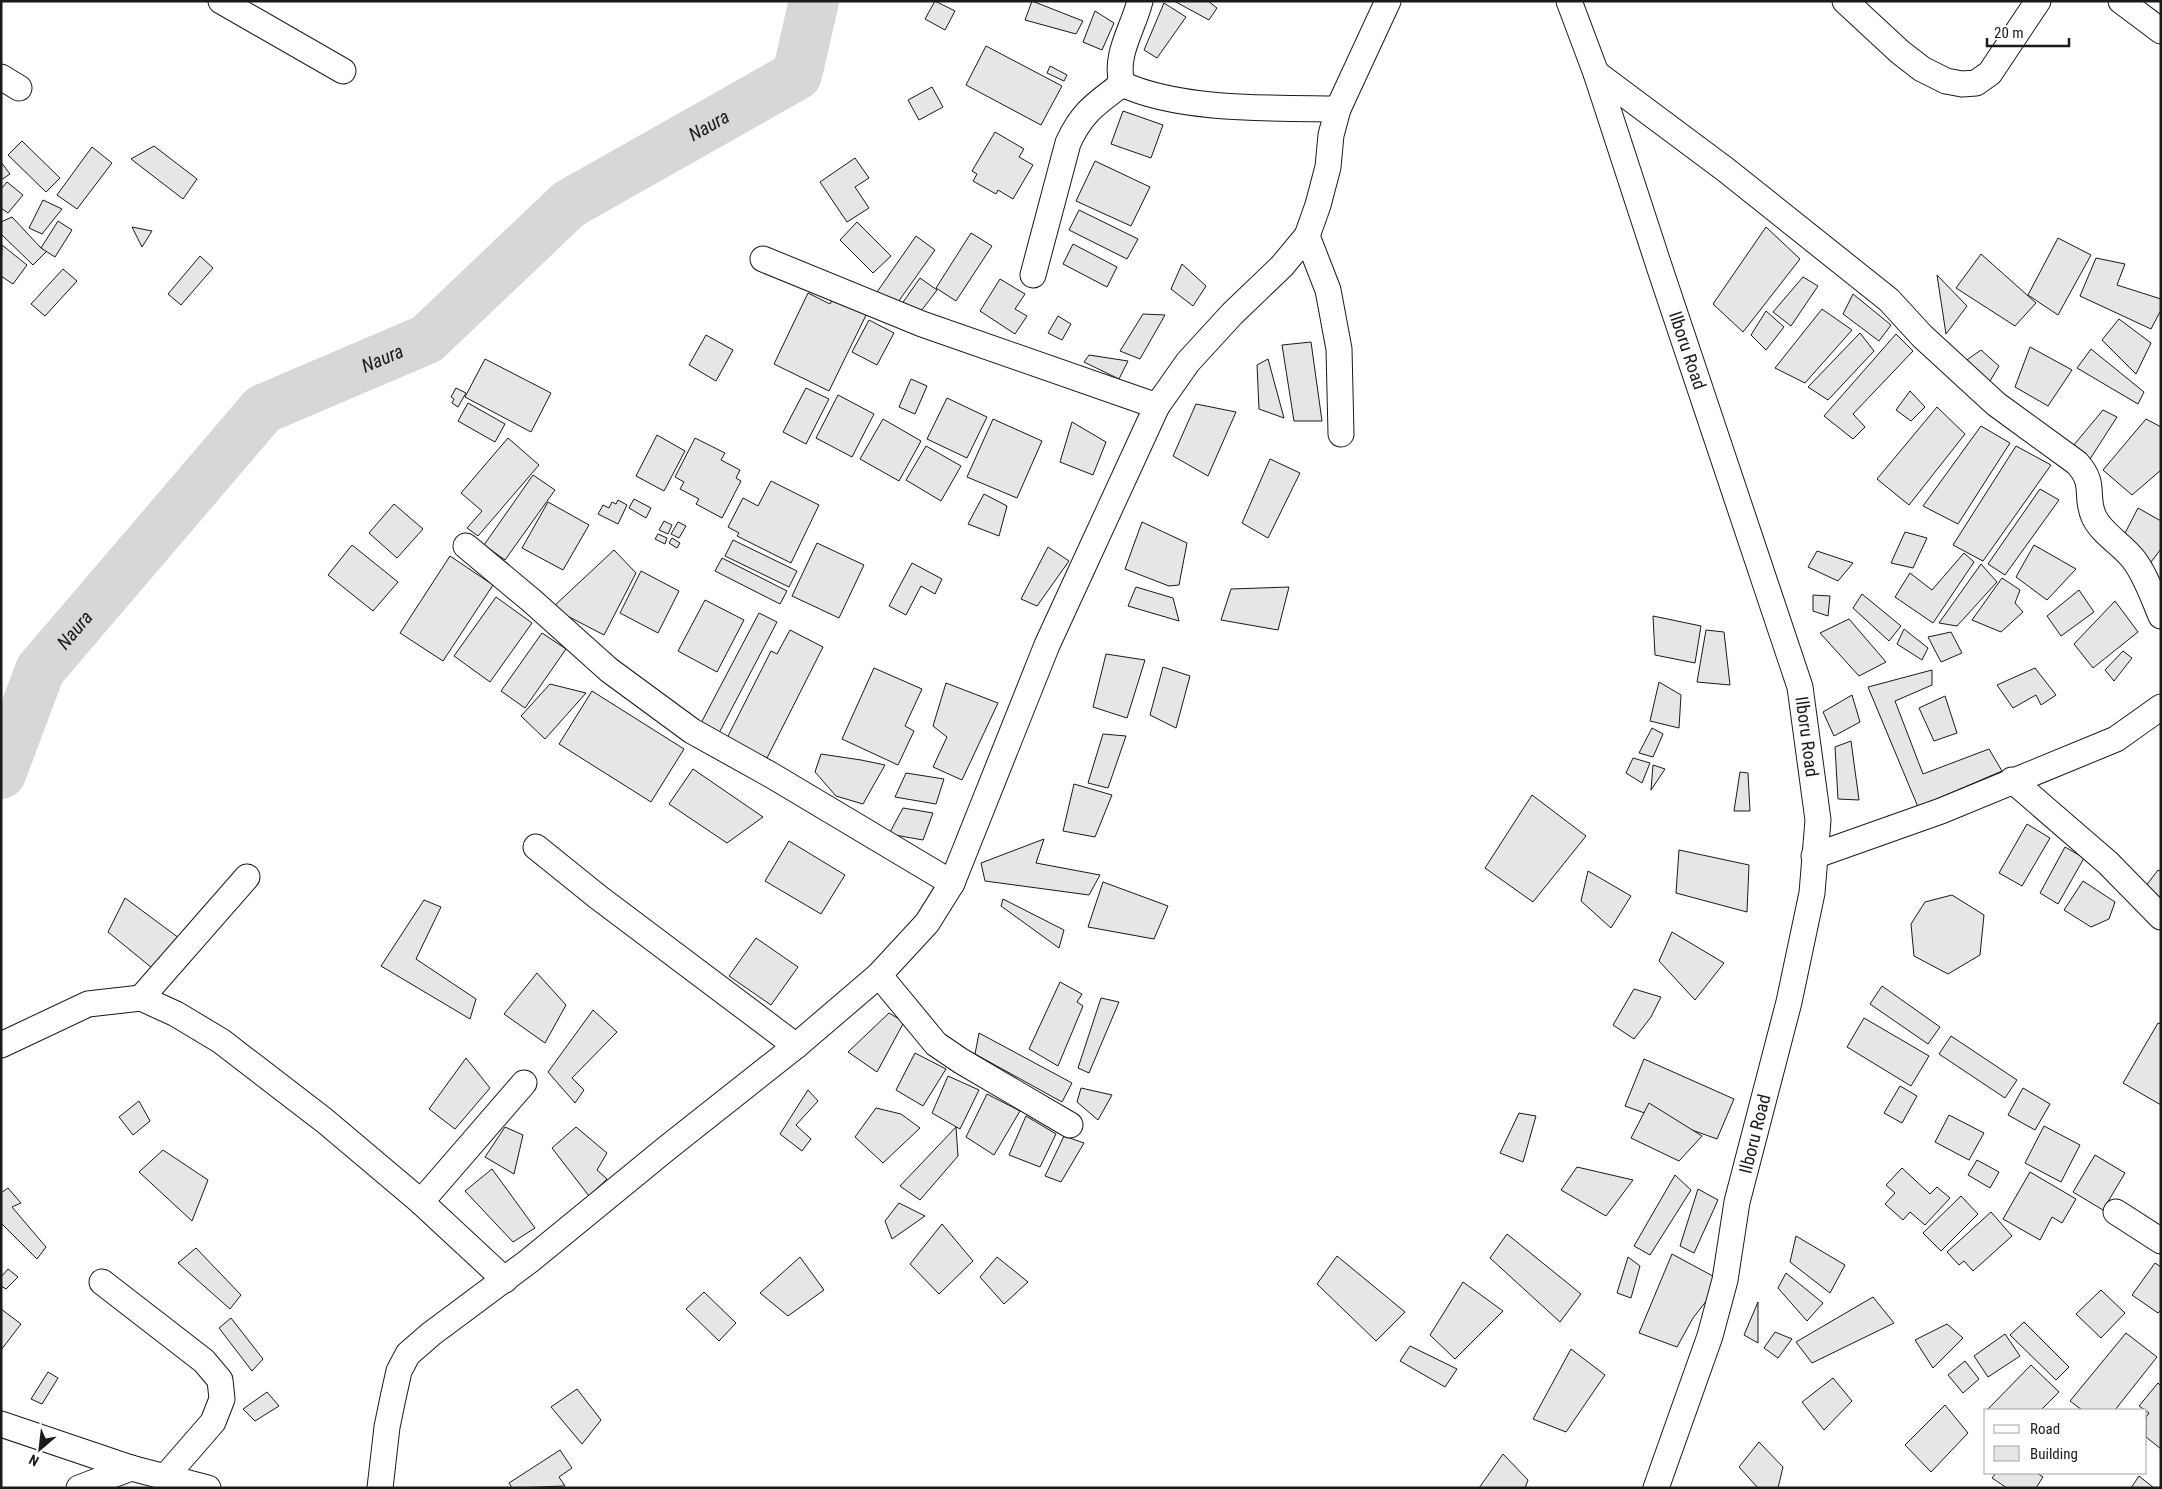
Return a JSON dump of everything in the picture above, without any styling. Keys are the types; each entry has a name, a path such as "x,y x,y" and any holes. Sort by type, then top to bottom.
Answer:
{"street":[{"path":"221,1 343,71"},
{"path":"1140,1 1120,58 1119,73 1122,84 1141,93 1194,102 1254,108 1338,109"},
{"path":"380,1488 387,1427 393,1398 399,1371 408,1354 430,1334 505,1280 796,1046 879,975 927,923 952,884 1048,645 1157,406 1188,362 1232,314 1282,266 1306,236 1318,205 1328,167 1331,136 1338,109 1388,1"},
{"name":"Ilboru Road","path":"1569,1 1596,73 1800,687 1818,820 1810,902 1789,1002 1737,1202 1725,1280 1710,1336 1656,1488"},
{"path":"1845,1 1900,52 1922,69 1946,81 1962,84 1976,83 1990,73 2038,1"},
{"path":"2122,1 2161,31"},
{"path":"1596,73 1726,170 1889,300 1922,336 1996,404 2077,463 2087,473 2094,517 2134,560 2161,616"},
{"path":"1033,275 1068,142 1076,124 1091,108 1122,84"},
{"path":"1306,236 1328,290 1339,349 1341,434"},
{"path":"763,260 922,324 1157,406"},
{"path":"466,546 532,601 609,670 692,731 771,775 952,884"},
{"path":"1814,856 1941,811 2012,780 2116,739 2161,707"},
{"path":"2012,780 2108,863 2161,917"},
{"path":"536,846 643,931 796,1046"},
{"path":"142,998 247,877"},
{"path":"879,975 936,1044 1070,1126"},
{"path":"1,1045 88,1004 142,998 176,1014 221,1041 325,1121 421,1202 505,1280"},
{"path":"421,1202 524,1083"},
{"path":"2116,1212 2161,1241"},
{"path":"102,1282 204,1361 220,1380 222,1399 213,1422 166,1476"},
{"path":"1,1424 131,1468 208,1488"},
{"path":"79,1488 131,1468"}],"building":[{"path":"935,1 955,11 945,30 925,19"},
{"path":"1032,1 1083,21 1076,34 1025,20"},
{"path":"1174,1 1208,1 1217,8 1209,20"},
{"path":"1164,3 1186,17 1157,58 1144,50"},
{"path":"1095,11 1114,23 1102,50 1083,42"},
{"path":"986,46 1062,86 1041,125 966,85"},
{"path":"1050,66 1067,75 1064,81 1047,73"},
{"path":"932,87 943,107 919,120 908,100"},
{"path":"1123,111 1163,125 1151,158 1111,144"},
{"path":"995,132 1024,149 1019,157 1033,165 1013,199 998,190 996,194 973,181 977,174 972,171"},
{"path":"22,141 60,178 46,192 8,155"},
{"path":"154,146 197,179 183,199 131,159"},
{"path":"92,147 112,163 77,209 57,195"},
{"path":"855,158 869,178 855,187 869,208 847,222 820,182"},
{"path":"1095,161 1150,187 1131,226 1076,201"},
{"path":"1,162 10,174 1,180"},
{"path":"7,182 23,195 8,213 1,208 1,189"},
{"path":"43,200 62,209 42,234 29,228"},
{"path":"1079,210 1138,239 1127,259 1069,230"},
{"path":"12,217 41,248 47,251 33,265 1,234 1,222"},
{"path":"58,221 72,230 55,257 41,248"},
{"path":"857,222 891,256 873,273 840,240"},
{"path":"132,227 152,231 142,247"},
{"path":"1766,227 1800,259 1743,332 1713,304"},
{"path":"971,233 992,246 956,301 936,288"},
{"path":"916,236 935,250 896,305 877,292"},
{"path":"2058,238 2091,255 2058,315 2028,295"},
{"path":"1073,244 1117,267 1107,287 1063,264"},
{"path":"2,245 27,265 13,284 1,276"},
{"path":"1981,254 2036,303 2015,326 1956,288"},
{"path":"200,256 213,268 181,305 168,294"},
{"path":"2096,258 2125,264 2117,285 2161,299 2161,310 2151,329 2080,296"},
{"path":"1182,264 1206,286 1193,306 1171,289"},
{"path":"63,269 77,281 45,316 31,304"},
{"path":"1937,275 1967,306 1946,334"},
{"path":"1803,277 1818,286 1791,326 1773,312"},
{"path":"920,278 937,290 915,319 899,308"},
{"path":"1000,279 1025,294 1015,309 1027,316 1015,334 980,311"},
{"path":"837,291 870,307 829,391 774,364 808,293 830,304"},
{"path":"1853,294 1891,325 1879,341 1843,314"},
{"path":"1822,309 1852,330 1805,383 1775,368"},
{"path":"1766,311 1784,327 1766,350 1751,335"},
{"path":"1143,314 1165,315 1140,359 1120,351"},
{"path":"1058,316 1071,324 1062,340 1048,333"},
{"path":"2119,319 2151,343 2136,374 2102,340"},
{"path":"869,320 894,333 877,365 852,352"},
{"path":"1860,333 1874,351 1828,400 1808,387"},
{"path":"1896,334 1913,351 1853,414 1865,427 1853,439 1824,416"},
{"path":"706,335 733,350 716,381 689,365"},
{"path":"1311,342 1322,421 1294,421 1282,345"},
{"path":"2030,347 2072,370 2048,406 2015,387"},
{"path":"2091,349 2144,392 2138,404 2077,368"},
{"path":"1981,350 1999,366 1987,386 1961,364"},
{"path":"1089,355 1128,361 1119,379 1084,362"},
{"path":"485,359 551,393 531,432 465,397"},
{"path":"1268,359 1284,418 1259,409 1257,365"},
{"path":"911,379 927,386 915,414 899,407"},
{"path":"456,388 466,393 458,407 452,403 454,399 451,397"},
{"path":"806,388 829,399 806,444 783,432"},
{"path":"1910,391 1925,407 1911,421 1896,410"},
{"path":"838,395 874,414 852,457 816,438"},
{"path":"947,398 987,417 967,458 927,439"},
{"path":"468,403 505,424 495,442 458,421"},
{"path":"1196,404 1236,412 1208,476 1173,456"},
{"path":"1937,407 1965,434 1909,505 1877,479"},
{"path":"2103,410 2117,417 2090,459 2073,446"},
{"path":"883,419 921,441 899,481 860,459"},
{"path":"993,419 1042,441 1017,498 967,477"},
{"path":"2146,419 2161,427 2161,470 2132,495 2103,470"},
{"path":"1072,422 1106,442 1093,475 1060,462"},
{"path":"1981,426 2010,443 1958,524 1923,506"},
{"path":"657,435 685,451 664,491 636,476"},
{"path":"508,438 539,465 478,536 467,528 482,511 461,493"},
{"path":"695,438 725,453 721,460 740,470 736,478 741,481 722,518 696,504 699,499 680,489 684,482 675,477"},
{"path":"926,446 961,466 941,501 906,480"},
{"path":"2016,446 2051,465 1983,561 1953,545"},
{"path":"1270,459 1300,473 1268,538 1242,523"},
{"path":"533,475 555,490 505,560 484,545"},
{"path":"771,481 819,505 791,563 737,536 739,533 728,527 743,498 758,506"},
{"path":"2040,489 2059,500 2005,575 1988,564"},
{"path":"984,494 1007,506 999,536 968,524"},
{"path":"634,499 651,508 646,518 629,508"},
{"path":"618,500 627,505 618,524 598,514 603,505 609,508 612,502 616,504"},
{"path":"548,502 589,525 563,570 522,548"},
{"path":"394,504 423,529 397,558 369,533"},
{"path":"2138,508 2161,521 2161,549 2151,562 2124,535"},
{"path":"664,521 672,525 668,534 659,530"},
{"path":"678,522 686,526 679,538 671,534"},
{"path":"1142,522 1187,543 1179,585 1169,586 1125,569"},
{"path":"1905,532 1927,538 1913,568 1891,563"},
{"path":"658,534 667,538 665,544 655,539"},
{"path":"672,538 680,543 677,548 669,543"},
{"path":"733,540 797,571 789,587 725,556"},
{"path":"817,543 864,565 839,618 792,596"},
{"path":"352,545 398,582 373,611 328,575"},
{"path":"2034,545 2076,569 2047,600 2016,577"},
{"path":"1048,547 1069,561 1037,606 1021,599"},
{"path":"614,550 636,573 604,635 552,608"},
{"path":"1817,551 1853,563 1838,581 1808,567"},
{"path":"1964,553 1974,562 1933,623 1895,597 1910,573 1932,590"},
{"path":"450,556 493,585 443,661 400,633"},
{"path":"722,558 787,591 780,604 715,571"},
{"path":"912,563 942,579 935,594 921,586 906,615 889,606"},
{"path":"1981,564 1997,582 1957,626 1939,623"},
{"path":"641,571 679,591 658,633 620,613"},
{"path":"2002,578 2020,590 2015,603 2023,612 2001,632 1972,620"},
{"path":"1136,587 1173,598 1179,621 1128,606"},
{"path":"1289,587 1278,630 1221,620 1231,589"},
{"path":"2079,590 2094,612 2061,636 2047,616"},
{"path":"1862,594 1901,626 1889,641 1853,608"},
{"path":"1813,595 1830,596 1828,616 1813,611"},
{"path":"496,597 532,623 490,682 454,656"},
{"path":"705,600 744,620 717,672 678,651"},
{"path":"2115,601 2138,632 2093,668 2074,644"},
{"path":"759,613 777,622 719,733 701,723"},
{"path":"1653,616 1701,626 1695,663 1655,655"},
{"path":"1849,619 1886,662 1859,676 1820,633"},
{"path":"1904,629 1928,648 1922,660 1897,644"},
{"path":"790,630 823,647 765,762 725,742 771,651 777,654"},
{"path":"1706,630 1724,632 1730,685 1697,682"},
{"path":"1951,632 1962,653 1941,662 1928,637"},
{"path":"542,633 566,649 525,708 501,691"},
{"path":"2123,651 2132,658 2114,681 2105,670"},
{"path":"1106,654 1145,660 1127,718 1093,707"},
{"path":"1163,667 1190,676 1176,728 1150,715"},
{"path":"874,668 922,689 905,726 914,731 898,765 842,739"},
{"path":"2035,668 2056,695 2041,705 2036,695 2013,708 1997,685"},
{"path":"1932,670 1932,685 1895,701 1923,774 1989,749 2002,771 1918,807 1868,687"},
{"path":"1659,682 1681,695 1679,728 1650,721"},
{"path":"946,683 998,703 962,780 933,767 947,737 933,726"},
{"path":"550,684 586,693 545,739 521,716"},
{"path":"592,691 684,749 651,802 559,744"},
{"path":"1852,695 1860,722 1834,736 1823,712"},
{"path":"1945,696 1957,733 1934,741 1919,708"},
{"path":"1652,728 1663,734 1653,757 1639,753"},
{"path":"1103,734 1126,736 1108,788 1088,783"},
{"path":"1851,741 1859,800 1838,799 1835,747"},
{"path":"821,754 885,765 863,804 836,796 815,772"},
{"path":"1633,758 1650,763 1642,783 1626,773"},
{"path":"1653,765 1665,769 1651,790"},
{"path":"693,769 763,817 727,843 669,804"},
{"path":"1740,772 1748,773 1750,811 1734,811"},
{"path":"906,773 944,779 936,804 895,797"},
{"path":"1074,784 1112,795 1095,837 1063,831"},
{"path":"1532,795 1586,836 1533,902 1485,868"},
{"path":"903,808 933,813 923,840 889,834"},
{"path":"2027,824 2050,838 2022,886 1999,873"},
{"path":"1044,839 1036,863 1100,875 1089,895 985,881 981,863"},
{"path":"789,841 845,875 821,914 765,881"},
{"path":"2065,847 2084,858 2058,904 2040,893"},
{"path":"1679,850 1749,865 1747,912 1676,893"},
{"path":"2158,870 2161,872 2161,900 2145,887"},
{"path":"1588,871 1631,896 1611,928 1581,901"},
{"path":"2083,881 2115,902 2109,919 2091,927 2064,910"},
{"path":"1103,882 1168,906 1154,939 1088,927"},
{"path":"1952,895 1984,915 1980,955 1948,974 1914,956 1911,924 1925,902"},
{"path":"125,898 179,938 152,968 108,932"},
{"path":"1003,899 1064,930 1059,948 1001,906"},
{"path":"424,900 441,907 416,959 476,999 470,1019 381,966"},
{"path":"1672,932 1724,963 1695,1000 1659,961"},
{"path":"756,938 798,967 771,1005 729,976"},
{"path":"537,973 566,1005 545,1043 504,1014"},
{"path":"1060,982 1082,994 1077,1002 1083,1006 1058,1066 1029,1049"},
{"path":"1882,986 1940,1027 1928,1044 1870,1004"},
{"path":"1634,989 1661,997 1651,1017 1634,1039 1613,1025"},
{"path":"1101,998 1119,1002 1089,1073 1078,1068"},
{"path":"593,1010 617,1032 572,1078 584,1090 575,1103 548,1072"},
{"path":"889,1013 904,1022 877,1072 848,1052"},
{"path":"1864,1018 1929,1056 1911,1086 1847,1047"},
{"path":"2158,1023 2161,1024 2161,1105 2123,1083"},
{"path":"979,1033 1072,1083 1062,1102 975,1054"},
{"path":"1951,1036 2017,1080 2005,1098 1939,1054"},
{"path":"915,1053 946,1069 923,1106 896,1090"},
{"path":"466,1058 490,1088 455,1129 429,1109"},
{"path":"1644,1059 1734,1099 1717,1139 1625,1106"},
{"path":"948,1076 979,1090 960,1129 932,1113"},
{"path":"1900,1086 1917,1096 1902,1123 1884,1113"},
{"path":"1081,1088 1112,1095 1098,1120 1077,1102"},
{"path":"2023,1088 2050,1104 2035,1130 2008,1115"},
{"path":"808,1090 818,1101 796,1125 811,1139 802,1151 780,1134"},
{"path":"987,1094 1020,1111 994,1155 966,1137"},
{"path":"139,1101 150,1121 133,1135 119,1117"},
{"path":"1649,1103 1702,1136 1679,1161 1631,1138"},
{"path":"876,1108 901,1114 920,1128 883,1163 855,1137"},
{"path":"1519,1113 1536,1116 1523,1162 1500,1153"},
{"path":"1949,1115 1984,1133 1969,1160 1935,1142"},
{"path":"1026,1116 1056,1134 1040,1167 1009,1155"},
{"path":"2044,1126 2080,1145 2061,1182 2025,1163"},
{"path":"505,1127 523,1135 514,1174 485,1157"},
{"path":"576,1127 607,1153 597,1170 607,1179 589,1196 552,1148"},
{"path":"956,1127 958,1156 920,1200 900,1186"},
{"path":"1064,1136 1084,1143 1061,1182 1045,1176"},
{"path":"163,1150 208,1180 192,1221 139,1172"},
{"path":"2095,1155 2125,1173 2103,1210 2073,1192"},
{"path":"1977,1160 1999,1172 1990,1188 1968,1175"},
{"path":"1577,1167 1633,1180 1606,1216 1561,1190"},
{"path":"1902,1168 1930,1194 1937,1187 1950,1198 1925,1225 1910,1212 1903,1220 1885,1204 1895,1193 1886,1185"},
{"path":"492,1169 535,1228 513,1242 465,1191"},
{"path":"2030,1172 2076,1199 2062,1223 2052,1217 2040,1240 2003,1219"},
{"path":"1675,1175 1691,1190 1650,1255 1634,1246"},
{"path":"8,1188 21,1203 12,1207 46,1247 37,1259 1,1223 1,1193"},
{"path":"1698,1189 1718,1200 1694,1253 1680,1246"},
{"path":"1961,1196 1978,1214 1941,1251 1923,1233"},
{"path":"899,1203 925,1216 892,1239 885,1221"},
{"path":"1991,1212 2012,1236 1973,1271 1964,1261 1959,1265 1947,1252"},
{"path":"942,1224 973,1261 939,1294 910,1264"},
{"path":"1507,1234 1581,1294 1560,1322 1490,1258"},
{"path":"1796,1236 1845,1265 1830,1293 1790,1262"},
{"path":"196,1248 241,1295 230,1309 178,1263"},
{"path":"1672,1254 1722,1281 1693,1318 1677,1347 1639,1333"},
{"path":"1337,1256 1405,1312 1376,1341 1317,1284"},
{"path":"800,1257 824,1290 788,1316 760,1293"},
{"path":"997,1257 1028,1282 1004,1304 980,1277"},
{"path":"1628,1257 1640,1266 1631,1298 1617,1293"},
{"path":"2155,1263 2161,1267 2161,1310 2158,1313 2132,1295"},
{"path":"8,1269 18,1277 6,1289 1,1286 1,1277"},
{"path":"1786,1273 1823,1303 1807,1321 1778,1288"},
{"path":"1463,1282 1503,1311 1455,1359 1430,1335"},
{"path":"2101,1290 2125,1313 2101,1338 2076,1314"},
{"path":"704,1292 736,1323 719,1341 686,1309"},
{"path":"1873,1297 1894,1323 1812,1363 1796,1342"},
{"path":"1758,1302 1758,1343 1744,1335"},
{"path":"1,1309 21,1324 1,1350"},
{"path":"231,1318 263,1359 252,1371 219,1328"},
{"path":"2024,1322 2069,1367 2056,1380 2010,1335"},
{"path":"1947,1324 1963,1338 1933,1368 1915,1340"},
{"path":"1775,1332 1792,1339 1778,1358 1764,1348"},
{"path":"2126,1333 2157,1357 2116,1409 2081,1409 2070,1401"},
{"path":"2005,1334 2020,1356 1988,1377 1974,1356"},
{"path":"1410,1346 1457,1369 1445,1387 1400,1361"},
{"path":"1571,1349 1605,1375 1566,1432 1533,1419"},
{"path":"1965,1361 1979,1379 1963,1393 1948,1375"},
{"path":"2031,1365 2059,1392 2042,1409 1988,1409"},
{"path":"48,1372 58,1378 42,1404 31,1399"},
{"path":"1833,1378 1852,1401 1824,1430 1802,1402"},
{"path":"2158,1383 2161,1386 2161,1449 2147,1438 2147,1416 2149,1413 2147,1409 2139,1406"},
{"path":"577,1389 601,1420 582,1444 551,1407"},
{"path":"267,1392 279,1406 255,1421 243,1409"},
{"path":"1945,1405 1968,1433 1931,1472 1905,1445"},
{"path":"1759,1442 1783,1467 1778,1488 1758,1488 1739,1467"},
{"path":"560,1450 572,1468 559,1477 565,1486 512,1488 509,1483"},
{"path":"1503,1454 1528,1480 1525,1488 1479,1488"},
{"path":"1995,1474 2038,1474 2043,1477 2036,1488 2007,1488 1992,1478"},
{"path":"2139,1476 2154,1488 2131,1488"}],"waterway":[{"name":"Naura","path":"1,774 40,670 263,409 427,339 569,204 797,75 814,1"}]}
